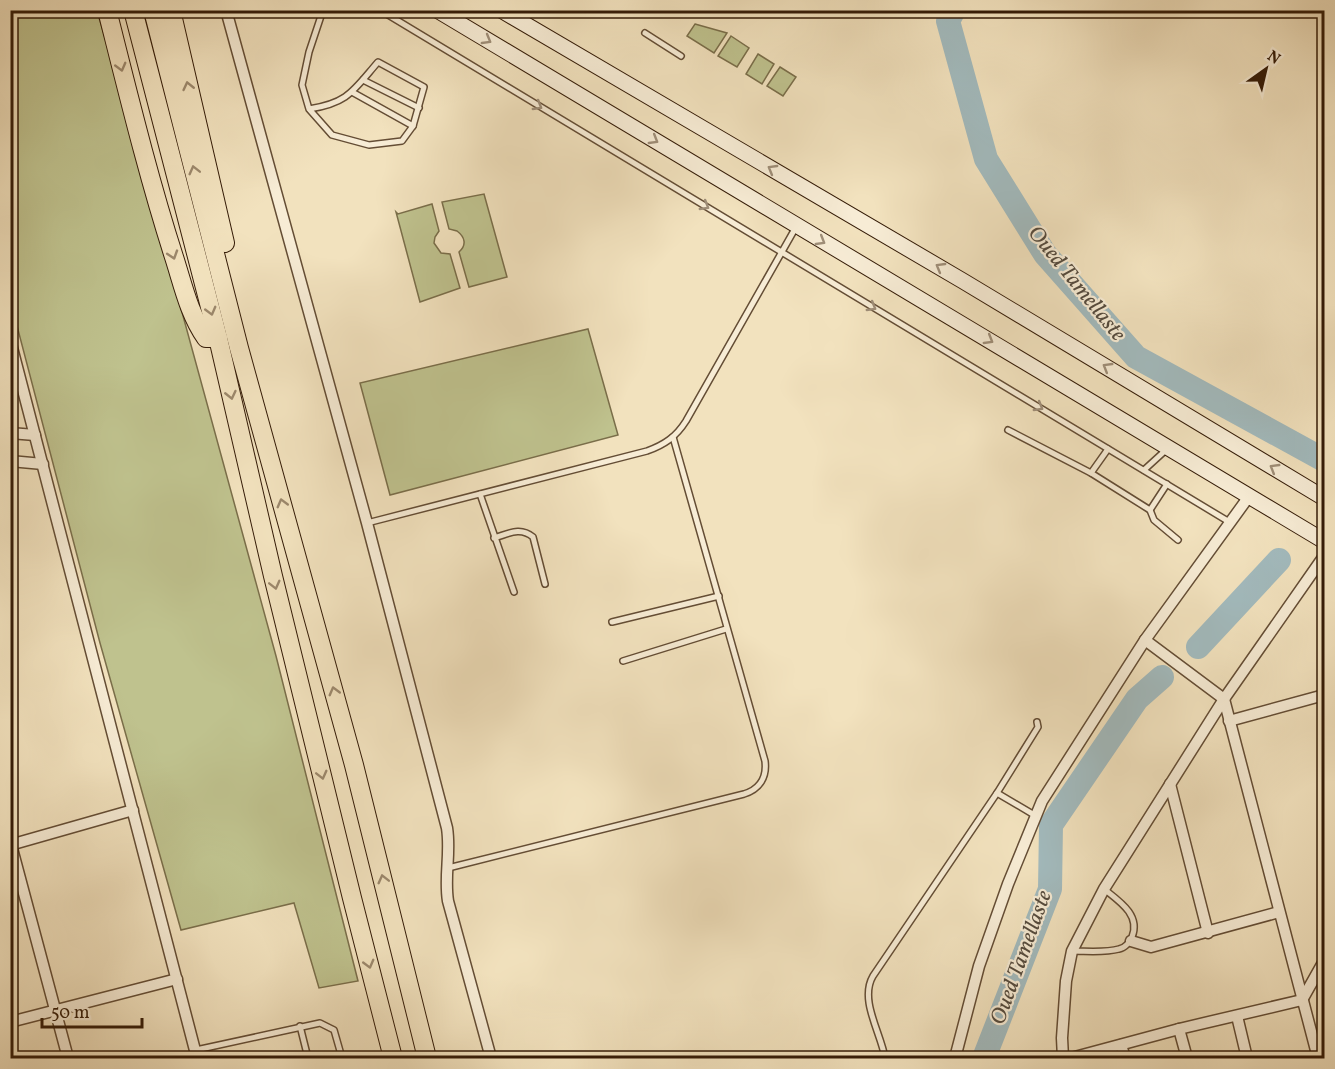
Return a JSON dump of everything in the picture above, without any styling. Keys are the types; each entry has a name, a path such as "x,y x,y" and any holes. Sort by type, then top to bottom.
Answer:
{"highway":[{"path":"107,10 151,180 189,306 206,338 218,338"},
{"path":"133,10 218,338 281,610 393,1059"},
{"path":"153,10 239,348 354,765 427,1059"},
{"path":"171,10 236,292 239,311 239,348"}],"main road":[{"path":"436,10 1324,541"},
{"path":"501,10 963,281 1324,498"}],"street":[{"path":"226,10 367,523 447,828 448,901 491,1059"},
{"path":"10,340 196,1054"},
{"path":"10,433 35,435"},
{"path":"10,461 43,464"},
{"path":"956,1059 979,966 1008,884 1042,801 1145,640 1250,495"},
{"path":"1064,1059 1062,1038 1066,981 1072,951 1104,889 1224,699 1324,556"},
{"path":"1145,640 1224,699 1318,1059"},
{"path":"1229,721 1324,695"},
{"path":"1170,784 1208,933"},
{"path":"68,1059 11,843 133,810"},
{"path":"1131,941 1151,947 1279,912"},
{"path":"1071,1059 1179,1029 1302,1000 1324,961"},
{"path":"10,1022 177,979"},
{"path":"1237,1016 1247,1059"},
{"path":"1179,1029 1187,1059"},
{"path":"1121,1045 1125,1059"}],"lane":[{"path":"309,109 325,107 344,100 378,63 424,87 413,126 402,141 369,145 333,135 309,109 302,85 314,33 323,10"},
{"path":"380,10 1231,523"},
{"path":"645,33 681,56"},
{"path":"363,80 419,108"},
{"path":"352,92 413,126"},
{"path":"367,523 647,451 666,443 674,437 686,421 797,226"},
{"path":"1008,430 1091,473 1150,510 1154,520 1178,540"},
{"path":"448,868 744,794 757,788 765,775 765,761 726,629 719,596 674,437"},
{"path":"1144,470 1169,447"},
{"path":"1091,473 1108,448"},
{"path":"1150,510 1167,484"},
{"path":"480,494 514,592"},
{"path":"494,538 520,530 532,537 546,584"},
{"path":"612,622 719,596"},
{"path":"623,661 726,629"},
{"path":"885,1059 867,986 996,793 1038,727 1037,722"},
{"path":"996,793 1036,816"},
{"path":"1072,951 1121,949 1131,941 1135,930 1132,916 1125,906 1104,889"},
{"path":"196,1054 300,1026 320,1023 334,1030 342,1059"},
{"path":"300,1026 308,1059"}],"green space":[{"path":"10,11 97,11 127,111 276,656 358,981 319,988 294,903 181,930 100,643 11,303"},
{"path":"695,24 727,33 714,53 687,36"},
{"path":"731,36 749,48 737,67 718,56"},
{"path":"758,54 774,64 762,84 746,74"},
{"path":"780,67 796,77 783,96 767,86"},
{"path":"484,194 507,277 469,287 459,252 464,244 463,238 457,231 449,229 442,202"},
{"path":"432,204 439,231 434,243 441,253 450,254 460,288 420,302 396,212 398,214"},
{"path":"588,329 618,435 390,495 360,383"}],"waterway":[{"name":"Oued Tamellaste","path":"954,10 948,21 986,159 1045,254 1136,357 1324,460"},
{"name":"Oued Tamellaste","path":"1198,647 1279,560"},
{"name":"Oued Tamellaste","path":"984,1058 1050,889 1051,825 1137,699 1162,677"}]}
